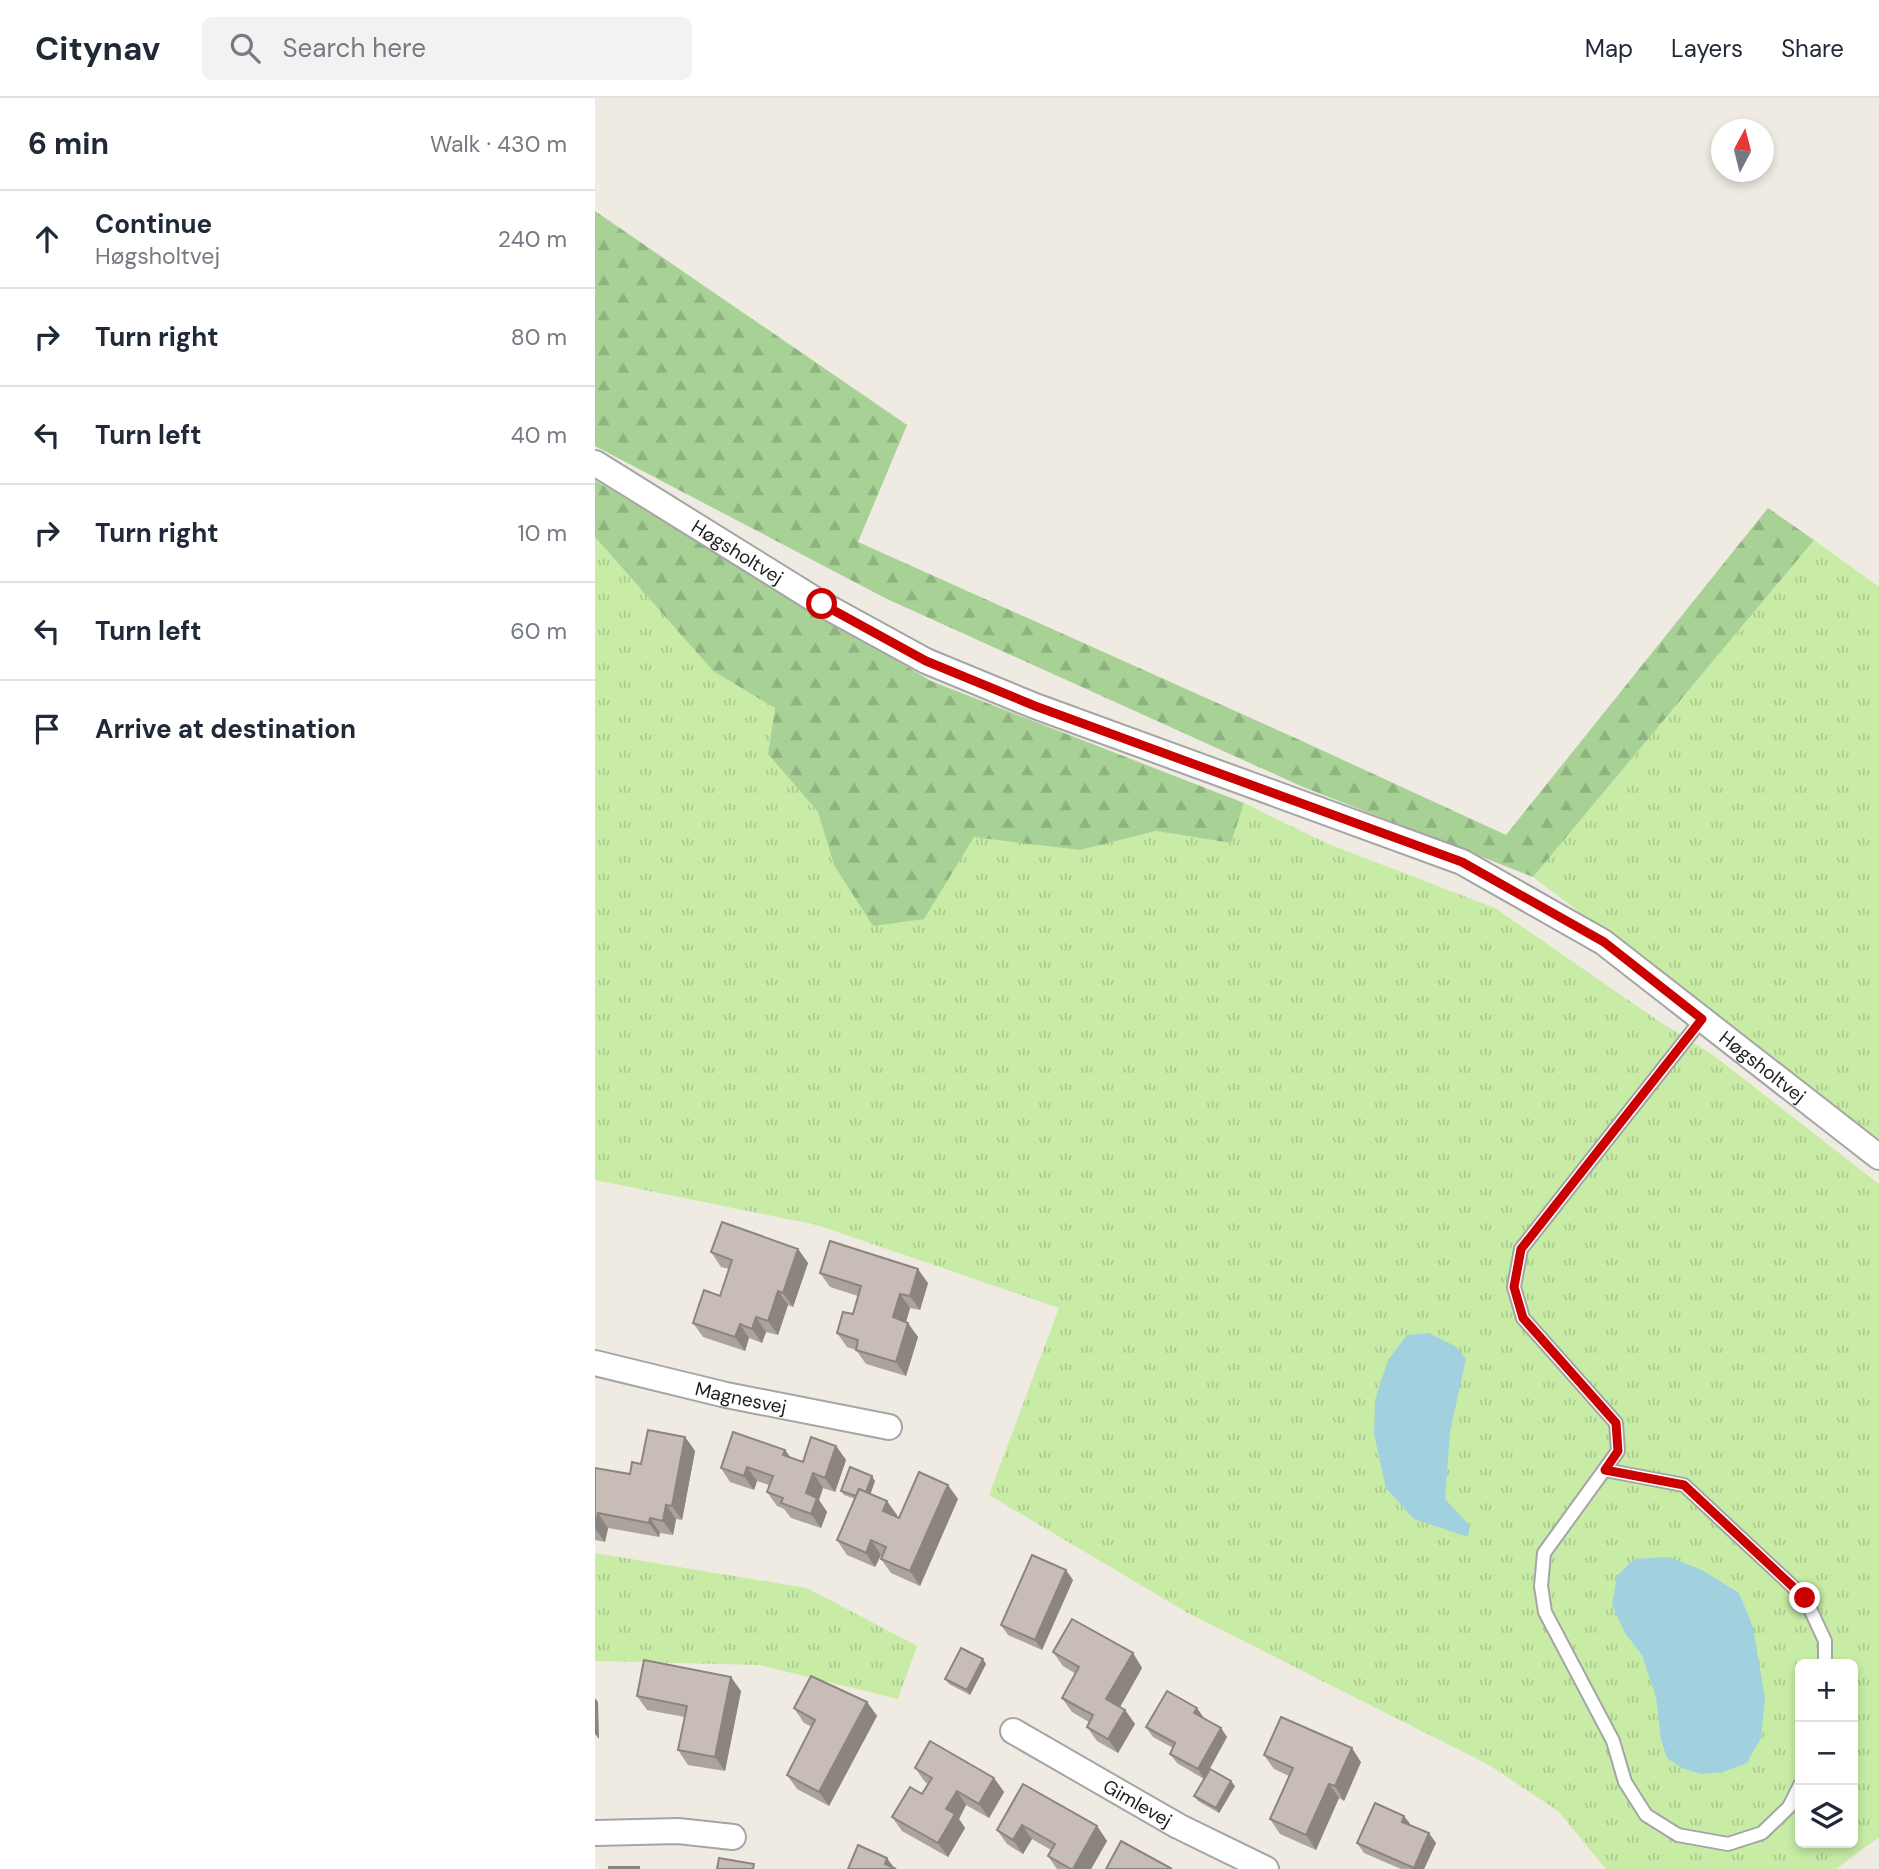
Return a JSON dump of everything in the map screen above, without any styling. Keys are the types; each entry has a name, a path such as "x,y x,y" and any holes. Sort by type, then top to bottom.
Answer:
{"street":[{"name":"Høgsholtvej","path":"595,463 822,604 926,661 1035,706 1462,862 1604,942 1879,1157"},
{"name":"Magnesvej","path":"595,1363 726,1395 889,1427"},
{"name":"Gimlevej","path":"1013,1731 1178,1826 1266,1869"},
{"path":"595,1833 678,1831 733,1838"}],"lane":[{"path":"1702,1019 1521,1249 1514,1287 1523,1318 1616,1423 1618,1451 1544,1553 1541,1586 1545,1612 1612,1741 1625,1782 1646,1815 1678,1835 1728,1844 1762,1833 1789,1807 1795,1795"},
{"path":"1605,1470 1684,1485 1805,1598 1825,1641 1825,1659"}],"green space":[{"path":"595,211 907,425 858,542 1506,835 1768,508 1814,540 1533,877 1303,787 887,599 595,446"},
{"path":"595,480 931,681 1244,803 1231,843 1156,831 1080,850 974,837 924,919 873,926 834,865 818,812 768,754 775,708 713,671 595,537"},
{"path":"595,537 713,671 775,708 768,754 818,812 834,865 924,918 974,836 1080,850 1156,831 1231,843 1244,803 1326,843 1495,908 1660,1022 1713,1055 1879,1184 1879,1837 1836,1869 1606,1869 1558,1811 1489,1765 1188,1613 989,1495 1059,1308 817,1225 595,1180"},
{"path":"1814,540 1879,587 1879,1139 1533,877"},
{"path":"595,1553 807,1588 917,1646 898,1699 759,1665 595,1661"}],"water":[{"path":"1429,1333 1455,1346 1466,1359 1450,1432 1445,1499 1470,1526 1468,1537 1414,1519 1386,1488 1374,1434 1375,1400 1388,1360 1407,1335"},
{"path":"1669,1557 1702,1570 1739,1593 1753,1627 1765,1699 1761,1738 1747,1763 1723,1772 1701,1774 1682,1768 1667,1758 1661,1740 1656,1697 1642,1655 1625,1633 1612,1605 1617,1576 1634,1559"}],"building":[{"path":"722,1222 798,1249 783,1293 778,1291 768,1321 756,1317 752,1329 740,1324 735,1337 693,1323 704,1290 720,1296 732,1260 711,1252"},
{"path":"830,1241 918,1269 910,1296 900,1294 893,1317 908,1323 896,1362 856,1350 858,1340 837,1333 843,1312 853,1314 861,1286 820,1273"},
{"path":"648,1430 685,1437 672,1506 666,1505 663,1521 650,1518 649,1523 598,1513 595,1528 595,1468 630,1474 632,1462 641,1464"},
{"path":"733,1432 785,1450 783,1455 803,1462 811,1437 836,1446 825,1478 813,1473 806,1493 817,1498 811,1514 781,1503 783,1498 767,1492 773,1476 747,1467 744,1476 721,1468"},
{"path":"850,1467 872,1476 866,1492 859,1489 856,1496 841,1491"},
{"path":"919,1472 948,1485 910,1571 881,1559 886,1547 871,1540 866,1553 837,1540 859,1489 887,1501 883,1511 899,1518"},
{"path":"1032,1555 1066,1570 1035,1640 1001,1625"},
{"path":"1072,1619 1133,1653 1106,1699 1125,1710 1108,1739 1087,1727 1093,1715 1062,1698 1079,1667 1053,1652"},
{"path":"961,1648 983,1659 967,1690 945,1679"},
{"path":"644,1660 731,1677 715,1757 678,1750 687,1706 637,1696"},
{"path":"811,1676 867,1702 819,1792 787,1775 815,1720 794,1708"},
{"path":"1167,1691 1197,1708 1194,1713 1221,1728 1198,1769 1170,1754 1175,1743 1146,1727"},
{"path":"1281,1717 1352,1748 1335,1786 1329,1784 1306,1835 1270,1819 1293,1768 1264,1755"},
{"path":"930,1741 994,1778 979,1804 957,1791 946,1809 955,1814 938,1843 892,1817 910,1787 922,1794 932,1778 915,1768"},
{"path":"1210,1769 1231,1781 1216,1808 1194,1796"},
{"path":"1023,1784 1097,1826 1073,1869 1048,1856 1055,1844 1022,1825 1013,1840 997,1830"},
{"path":"1375,1803 1404,1816 1402,1822 1429,1833 1414,1868 1357,1843"},
{"path":"1121,1841 1172,1869 1106,1869"},
{"path":"858,1845 887,1858 885,1864 896,1869 848,1869"},
{"path":"719,1858 754,1864 753,1869 717,1869"},
{"path":"639,1867 639,1869 609,1869"}],"route":[{"path":"822,604 926,661 1035,706 1462,862 1604,942 1702,1019 1521,1249 1514,1287 1523,1318 1616,1423 1618,1451 1605,1470 1684,1485 1805,1598"}]}
